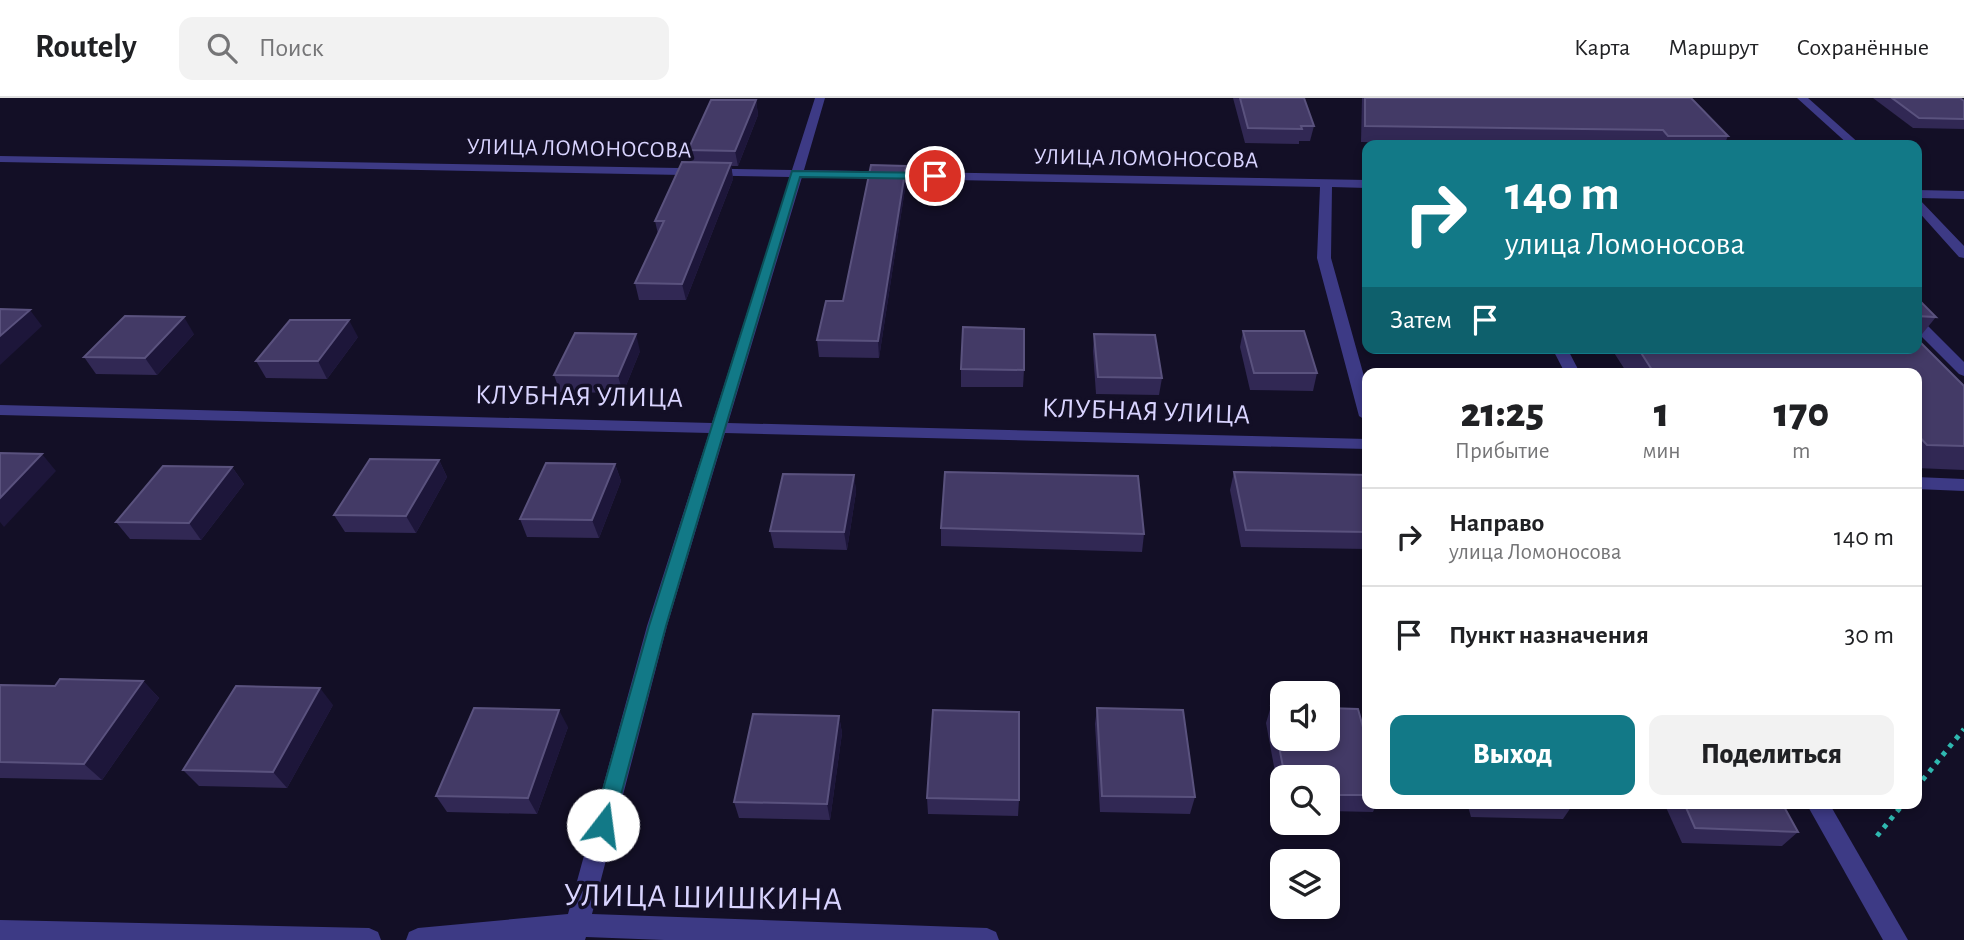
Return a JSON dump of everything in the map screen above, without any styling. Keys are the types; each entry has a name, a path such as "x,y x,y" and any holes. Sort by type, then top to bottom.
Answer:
{"street":[{"path":"575,933 657,626 820,98"},
{"path":"1802,98 1849,140"},
{"name":"УЛИЦА ЛОМОНОСОВА","path":"0,159 1362,184"},
{"path":"1326,183 1324,258 1362,398"},
{"path":"1922,194 1964,195"},
{"path":"1922,208 1964,254"},
{"path":"1922,329 1964,371"},
{"name":"КЛУБНАЯ УЛИЦА","path":"0,410 1362,444"},
{"path":"1922,483 1964,485"},
{"path":"1820,809 1896,940"},
{"path":"0,932 369,940"},
{"name":"УЛИЦА ШИШКИНА","path":"418,940 575,933 986,940"}],"path":[{"path":"1922,781 1964,729"}],"building":[{"path":"1240,98 1304,98 1314,126 1301,126 1302,129 1248,128"},
{"path":"1365,98 1691,98 1728,136 1668,136 1663,130 1365,126"},
{"path":"1892,98 1960,98 1964,101 1964,119 1919,118"},
{"path":"711,100 756,100 735,151 688,150"},
{"path":"682,162 731,163 682,284 635,283 664,221 655,221"},
{"path":"871,165 906,166 878,341 817,340 826,301 843,301"},
{"path":"1922,303 1936,317 1922,316"},
{"path":"0,309 30,310 0,336"},
{"path":"125,316 184,317 145,358 84,357"},
{"path":"290,320 349,320 318,361 256,361"},
{"path":"963,327 1024,329 1024,370 961,369"},
{"path":"1243,331 1304,331 1317,373 1254,373"},
{"path":"575,333 636,334 618,376 554,375"},
{"path":"1094,334 1155,335 1162,378 1098,377"},
{"path":"1922,344 1964,386 1964,446 1927,445 1922,440 1922,368 1651,368 1642,354 1922,354"},
{"path":"0,453 42,454 0,498"},
{"path":"370,459 439,460 406,516 334,515"},
{"path":"546,463 615,464 592,520 520,519"},
{"path":"163,466 232,467 189,523 116,522"},
{"path":"945,472 1138,476 1144,534 941,528"},
{"path":"1234,472 1362,475 1362,532 1246,530"},
{"path":"783,474 854,475 844,532 770,531"},
{"path":"60,679 143,681 84,764 0,762 0,685 55,686"},
{"path":"236,686 320,688 273,772 183,770"},
{"path":"474,708 559,710 528,798 436,796"},
{"path":"1097,708 1183,710 1195,797 1102,796"},
{"path":"1340,708 1358,709 1362,724 1362,795 1340,795 1340,765 1283,765 1280,751 1340,751"},
{"path":"933,710 1019,712 1019,800 927,798"},
{"path":"753,714 839,716 827,804 734,802"},
{"path":"1687,809 1785,809 1798,832 1695,828"}],"route":[{"path":"603,825 657,626 796,174 935,176"}]}
